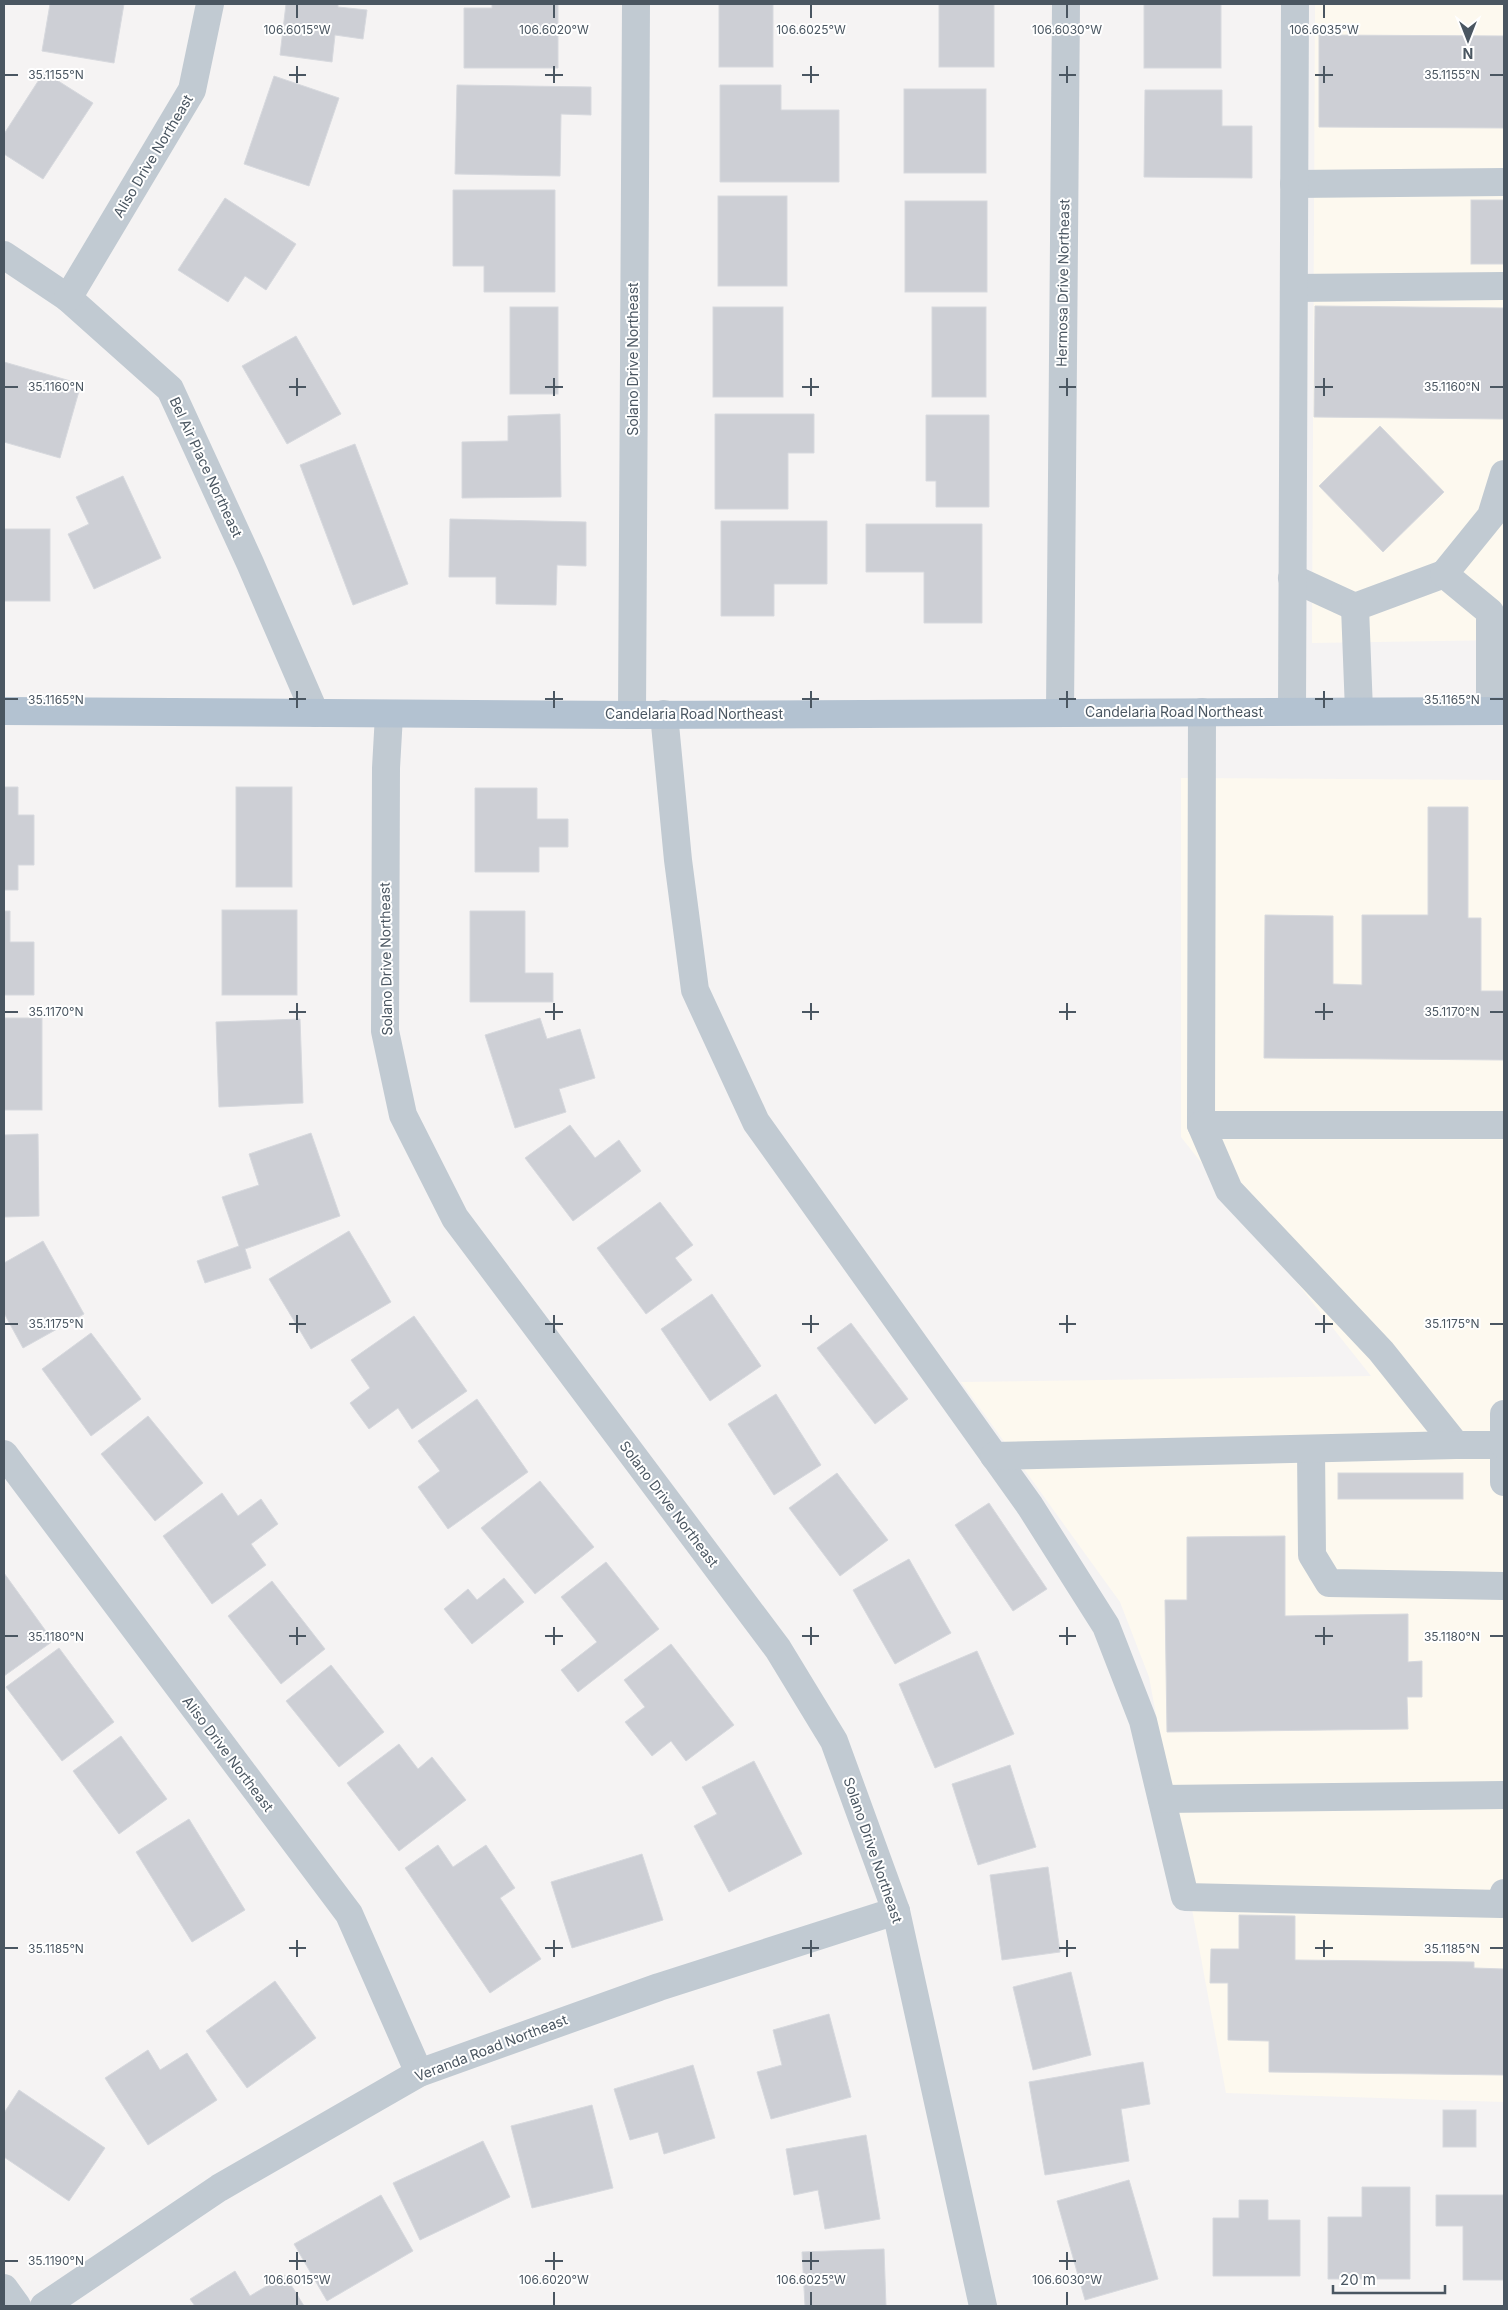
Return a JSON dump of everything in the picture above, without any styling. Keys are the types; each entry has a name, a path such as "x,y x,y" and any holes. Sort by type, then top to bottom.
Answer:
{"main road":[{"name":"Candelaria Road Northeast","path":"4,711 389,715 632,715 1497,710"}],"street":[{"name":"Aliso Drive Northeast","path":"68,298 192,90 210,4"},
{"name":"Solano Drive Northeast","path":"632,715 636,4"},
{"name":"Hermosa Drive Northeast","path":"1060,712 1066,4"},
{"path":"1292,711 1295,4"},
{"path":"1294,184 1504,182"},
{"name":"Bel Air Place Northeast","path":"4,255 68,298 170,390 250,562 315,713"},
{"path":"1294,288 1504,286"},
{"path":"1292,578 1355,607 1444,574 1491,516 1504,474"},
{"path":"1444,574 1490,612 1497,710"},
{"path":"1355,607 1359,711"},
{"path":"1202,712 1201,1125 1230,1190 1381,1351 1456,1445"},
{"path":"664,714 678,860 695,990 756,1122 1030,1506 1106,1626 1143,1720 1185,1897 1502,1904 1504,1893"},
{"name":"Solano Drive Northeast","path":"389,715 386,768 385,1031 403,1115 454,1218 778,1649 834,1741 896,1911 983,2306"},
{"path":"1201,1125 1504,1125"},
{"path":"1504,1414 1504,1482"},
{"path":"994,1456 1504,1445"},
{"path":"1311,1449 1312,1555 1329,1583 1504,1586"},
{"name":"Aliso Drive Northeast","path":"4,1454 349,1914 419,2073"},
{"path":"1162,1799 1504,1795"},
{"name":"Veranda Road Northeast","path":"44,2306 219,2188 419,2073 659,1987 896,1911"},
{"path":"4,2288 17,2306"}],"shaded area":[{"path":"1315,4 1504,4 1504,640 1312,643"},
{"path":"1181,778 1504,780 1504,2102 1226,2093 1149,1677 1120,1602 961,1382 1371,1376 1181,1137"}],"building":[{"path":"50,4 124,4 114,63 42,51"},
{"path":"286,4 338,4 338,7 367,10 363,39 335,35 332,62 280,55"},
{"path":"492,4 558,4 558,68 464,68 464,8 492,8"},
{"path":"719,4 773,4 773,67 719,67"},
{"path":"939,4 994,4 994,67 939,67"},
{"path":"1144,4 1221,4 1221,68 1144,68"},
{"path":"1319,35 1504,36 1504,128 1319,127"},
{"path":"44,72 93,103 43,179 4,154 4,134"},
{"path":"274,76 339,98 309,186 244,164"},
{"path":"457,85 591,87 591,115 561,114 560,176 455,174"},
{"path":"720,85 781,85 781,110 839,110 839,182 720,182"},
{"path":"904,89 986,89 986,173 904,173"},
{"path":"1145,90 1222,90 1222,126 1252,126 1252,178 1144,177"},
{"path":"453,190 555,190 555,292 484,292 484,266 453,266"},
{"path":"718,196 787,196 787,286 718,286"},
{"path":"225,198 296,244 266,290 245,276 228,302 178,270"},
{"path":"1471,200 1504,200 1504,264 1471,264"},
{"path":"905,201 987,201 987,292 905,292"},
{"path":"1315,306 1504,308 1504,419 1314,417"},
{"path":"510,307 558,307 558,394 510,394"},
{"path":"713,307 783,307 783,397 713,397"},
{"path":"932,307 986,307 986,397 932,397"},
{"path":"296,336 341,414 287,444 242,366"},
{"path":"4,362 81,384 60,458 4,442"},
{"path":"560,414 561,497 462,498 462,442 508,441 508,416"},
{"path":"715,414 814,414 814,453 788,453 788,509 715,509"},
{"path":"926,415 989,415 989,507 936,507 936,481 926,481"},
{"path":"1380,426 1444,492 1383,552 1319,486"},
{"path":"355,444 408,584 353,605 300,465"},
{"path":"123,476 161,558 94,589 68,534 89,524 76,497"},
{"path":"450,519 586,522 586,566 557,565 556,605 496,604 496,577 449,577"},
{"path":"721,521 827,521 827,584 774,584 774,616 721,616"},
{"path":"866,524 982,524 982,623 924,623 924,572 866,572"},
{"path":"4,529 50,529 50,601 4,601"},
{"path":"4,787 18,787 18,815 34,815 34,865 18,865 18,890 4,890"},
{"path":"236,787 292,787 292,887 236,887"},
{"path":"475,788 537,788 537,819 568,819 568,847 539,847 539,872 475,872"},
{"path":"1428,807 1468,807 1468,918 1481,918 1481,991 1504,991 1504,1060 1264,1058 1265,915 1333,916 1333,984 1362,985 1362,915 1428,915"},
{"path":"222,910 297,910 297,995 222,995"},
{"path":"4,911 10,911 10,942 34,942 34,995 4,995"},
{"path":"470,911 525,911 525,973 553,973 553,1002 470,1002"},
{"path":"4,1018 42,1018 42,1110 4,1110"},
{"path":"540,1018 547,1039 580,1029 595,1078 559,1089 566,1112 515,1128 485,1035"},
{"path":"300,1019 303,1103 219,1107 216,1022"},
{"path":"570,1125 595,1158 619,1140 641,1171 573,1221 525,1158"},
{"path":"311,1133 340,1216 245,1249 251,1268 205,1283 197,1261 239,1246 222,1197 259,1185 249,1154"},
{"path":"38,1134 39,1216 4,1217 4,1135"},
{"path":"660,1202 693,1245 675,1258 692,1280 646,1314 597,1248"},
{"path":"349,1231 391,1302 311,1349 269,1279"},
{"path":"43,1241 84,1314 23,1348 4,1313 4,1263"},
{"path":"712,1294 761,1366 710,1401 661,1329"},
{"path":"414,1316 467,1391 412,1429 398,1408 369,1429 350,1403 370,1388 351,1360"},
{"path":"851,1323 908,1399 875,1424 817,1348"},
{"path":"91,1333 141,1399 91,1436 42,1369"},
{"path":"776,1394 821,1465 774,1495 728,1424"},
{"path":"477,1399 528,1472 448,1529 418,1487 440,1471 418,1441"},
{"path":"148,1416 203,1483 155,1521 101,1454"},
{"path":"837,1473 888,1540 840,1576 789,1508"},
{"path":"1338,1473 1463,1473 1463,1499 1338,1499"},
{"path":"540,1481 594,1547 535,1594 481,1528"},
{"path":"222,1493 238,1516 261,1499 278,1524 251,1544 266,1565 212,1604 163,1536"},
{"path":"989,1503 1047,1589 1013,1611 955,1525"},
{"path":"1285,1536 1285,1616 1408,1614 1408,1662 1422,1661 1422,1697 1407,1697 1408,1729 1167,1732 1165,1600 1187,1600 1187,1537"},
{"path":"909,1559 951,1633 895,1664 853,1590"},
{"path":"606,1562 659,1629 578,1692 561,1670 597,1642 561,1597"},
{"path":"4,1573 53,1641 4,1676"},
{"path":"504,1578 524,1602 472,1644 444,1609 468,1589 477,1600"},
{"path":"272,1581 325,1649 281,1684 228,1616"},
{"path":"671,1644 734,1725 686,1761 671,1741 652,1756 625,1722 645,1707 624,1680"},
{"path":"59,1648 114,1722 62,1761 6,1687"},
{"path":"977,1651 1014,1734 935,1768 899,1684"},
{"path":"331,1665 384,1732 339,1767 286,1701"},
{"path":"121,1736 167,1799 119,1834 73,1771"},
{"path":"399,1744 418,1769 432,1757 466,1800 399,1851 347,1783"},
{"path":"754,1761 802,1854 729,1892 694,1826 717,1814 702,1787"},
{"path":"1010,1765 1036,1847 978,1865 952,1784"},
{"path":"189,1819 245,1910 192,1942 136,1852"},
{"path":"438,1845 453,1867 486,1845 515,1888 500,1898 541,1959 490,1993 405,1868"},
{"path":"642,1854 663,1920 572,1948 551,1882"},
{"path":"1048,1867 1060,1952 1002,1960 990,1875"},
{"path":"1239,1915 1295,1916 1295,1960 1474,1962 1474,1968 1504,1969 1504,2075 1269,2072 1269,2041 1228,2040 1228,1983 1210,1983 1211,1949 1239,1949"},
{"path":"1071,1972 1091,2055 1033,2070 1013,1987"},
{"path":"275,1981 316,2038 247,2088 206,2031"},
{"path":"829,2014 851,2097 771,2119 757,2072 782,2065 773,2030"},
{"path":"148,2050 160,2070 187,2053 217,2100 148,2145 105,2078"},
{"path":"1143,2062 1150,2104 1121,2109 1129,2161 1045,2175 1029,2082"},
{"path":"693,2065 715,2138 664,2154 658,2132 630,2140 614,2089"},
{"path":"19,2090 105,2148 69,2201 4,2157 4,2113"},
{"path":"592,2105 613,2188 532,2208 511,2126"},
{"path":"1443,2110 1476,2110 1476,2147 1443,2147"},
{"path":"866,2135 880,2219 825,2229 818,2190 794,2195 786,2149"},
{"path":"483,2141 510,2197 420,2240 393,2183"},
{"path":"1129,2180 1158,2279 1085,2300 1057,2201"},
{"path":"1362,2187 1410,2187 1410,2279 1328,2279 1328,2217 1362,2217"},
{"path":"381,2195 413,2251 327,2301 294,2244"},
{"path":"1436,2195 1504,2195 1504,2280 1463,2280 1463,2226 1436,2226"},
{"path":"1239,2200 1268,2200 1268,2220 1300,2220 1300,2276 1213,2276 1213,2218 1239,2218"},
{"path":"884,2249 886,2306 805,2306 802,2252"},
{"path":"235,2271 250,2296 285,2275 304,2306 195,2306 190,2299"}]}
